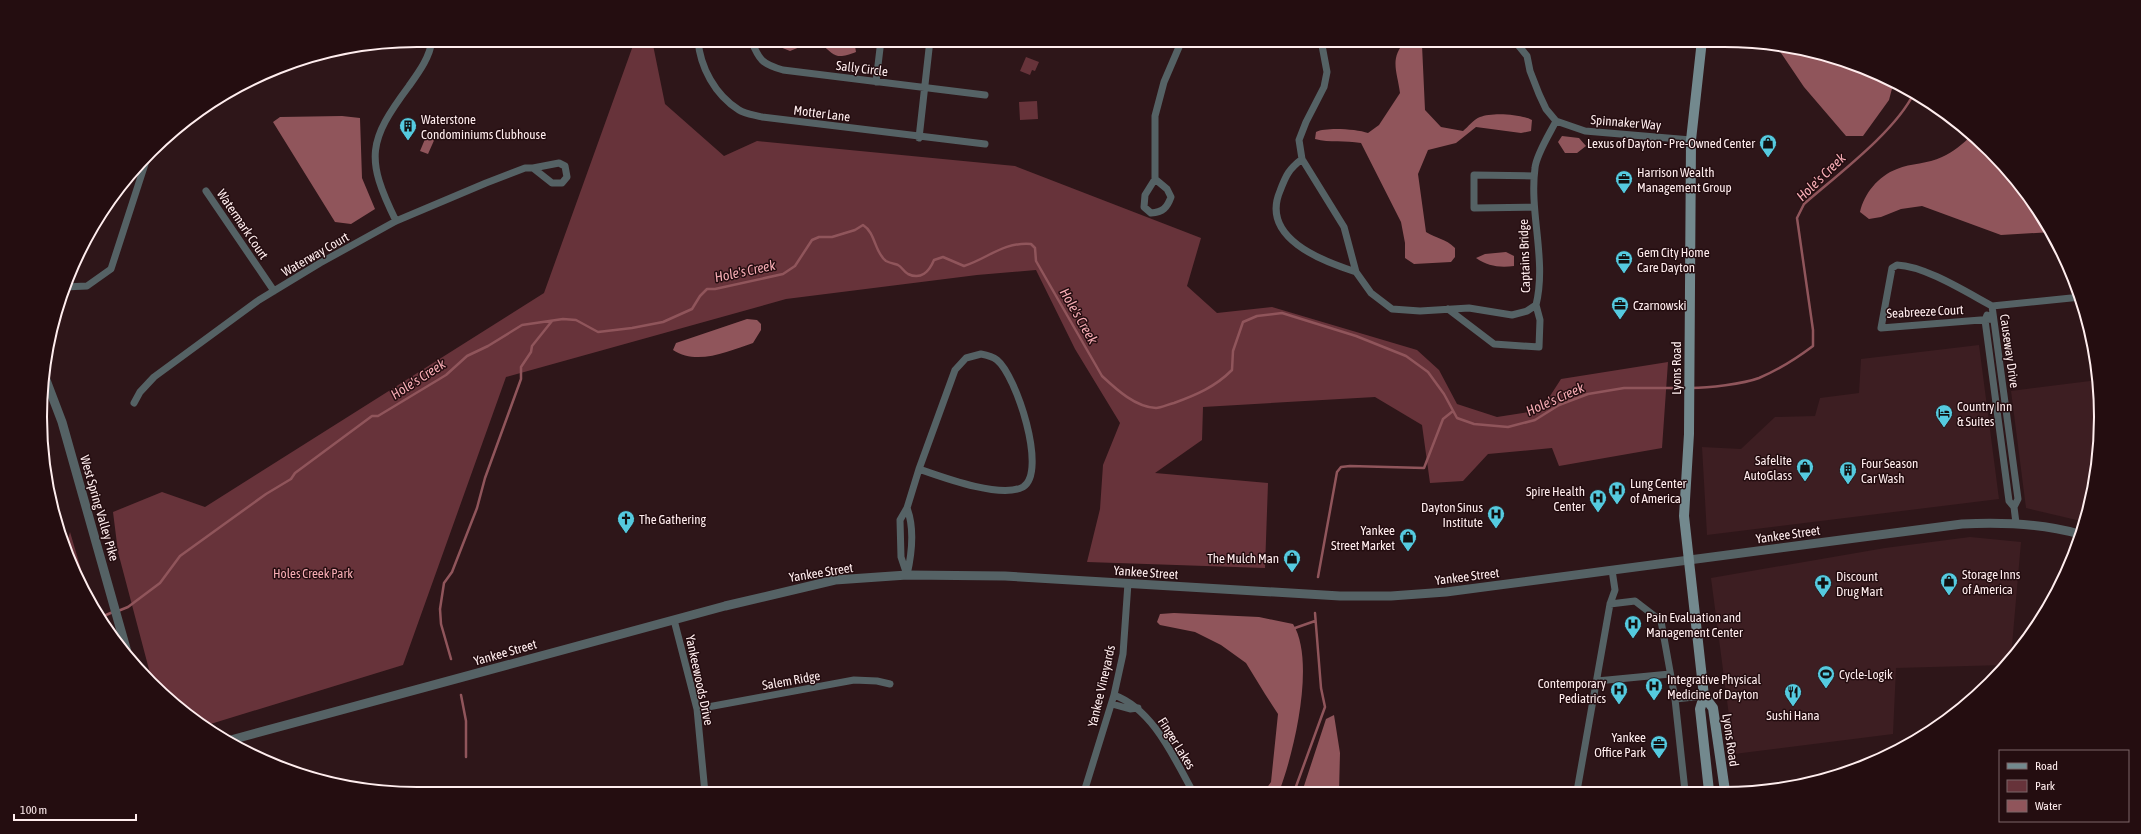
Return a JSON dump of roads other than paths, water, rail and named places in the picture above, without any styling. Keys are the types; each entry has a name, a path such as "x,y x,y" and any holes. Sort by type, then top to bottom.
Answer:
{"main road":[{"name":"Lyons Road","path":"1701,47 1691,140 1689,434 1684,516 1704,696 1700,709 1709,787"},
{"name":"Lyons Road","path":"1704,696 1713,708 1725,787"}],"street":[{"path":"396,221 383,194 376,168 375,149 379,131 389,112 418,74 427,58 430,47"},
{"name":"Motter Lane","path":"698,47 699,54 708,76 721,94 739,110 762,117 919,138 986,144"},
{"name":"Sally Circle","path":"754,47 756,54 766,65 783,70 985,96"},
{"path":"876,82 880,47"},
{"path":"919,138 929,47"},
{"path":"1154,179 1167,189 1171,197 1167,207 1160,212 1151,213 1144,207 1145,195 1154,179 1156,116 1164,82 1179,47"},
{"name":"Captains Bridge","path":"1322,47 1327,72 1324,87 1306,122 1300,140 1302,159 1344,227 1356,272 1371,293 1392,309 1420,311 1469,308 1512,315 1527,311 1536,305"},
{"path":"1520,47 1527,56 1530,71 1546,109 1556,121"},
{"name":"Captains Bridge","path":"1448,310 1494,344 1539,347 1540,320 1536,305 1540,290 1534,207 1534,166 1556,121"},
{"name":"Spinnaker Way","path":"1556,121 1585,131 1691,140"},
{"path":"1302,159 1289,169 1274,203 1275,216 1292,240 1307,253 1327,263 1356,272"},
{"path":"71,287 87,286 111,269 143,168"},
{"name":"Waterway Court","path":"134,403 140,392 154,377 274,291 320,263 396,221 486,183 525,168 533,168"},
{"name":"Captains Bridge","path":"1534,176 1474,175 1474,208 1534,207"},
{"name":"Watermark Court","path":"206,191 274,291"},
{"name":"Seabreeze Court","path":"1992,306 1948,282 1905,265 1896,265 1892,268 1881,328 1994,319"},
{"path":"1992,306 2074,298"},
{"name":"Causeway Drive","path":"1992,306 2018,499 2014,507"},
{"name":"Causeway Drive","path":"1992,306 1985,320 2009,501 2014,507 2016,523"},
{"path":"907,575 901,557 900,520 907,508 920,469 955,370 966,358 974,355 987,355 997,360 1006,371 1026,418 1032,467 1028,481 1022,487 1014,489 986,488 920,469"},
{"name":"West Spring Valley Pike","path":"49,387 62,422 125,644"},
{"path":"1997,412 2006,411"},
{"path":"907,508 911,518 912,556 907,575"},
{"name":"Yankee Street","path":"235,739 774,593 835,580 907,575 1005,576 1324,595 1391,596 1446,592 1688,560 1747,554 1962,524 2016,523 2049,527 2075,533"},
{"path":"1578,787 1610,604 1615,590 1612,570"},
{"name":"Yankee Vineyards","path":"1086,787 1112,704 1123,654 1128,583"},
{"path":"1610,604 1635,601 1661,621 1675,699 1685,787"},
{"name":"Yankeewoods Drive","path":"674,620 697,709 704,787"},
{"path":"1597,681 1670,674"},
{"name":"Salem Ridge","path":"697,709 854,680 877,681 890,684"},
{"name":"Finger Lakes","path":"1114,695 1127,700 1138,708 1152,723 1190,787"},
{"path":"1675,699 1704,696"},
{"path":"1112,704 1130,709 1138,708"}],"water":[{"path":"780,47 800,47 790,51"},
{"path":"824,47 855,47 856,52 840,56"},
{"path":"1401,47 1422,47 1425,110 1441,127 1463,131 1473,121 1485,115 1514,115 1532,120 1531,131 1521,133 1476,127 1456,143 1428,150 1418,174 1426,232 1448,242 1455,248 1455,257 1451,262 1414,264 1405,258 1405,243 1401,222 1361,143 1315,139 1316,132 1321,130 1341,129 1356,130 1368,133 1379,125 1400,93 1396,71 1397,53"},
{"path":"1780,51 1796,54 1843,67 1866,75 1892,87 1889,100 1863,136 1846,136 1804,87"},
{"path":"342,116 360,118 362,178 375,209 351,224 335,222 273,122 280,117"},
{"path":"428,132 436,136 428,154 420,151"},
{"path":"1562,136 1579,138 1586,146 1577,153 1565,153 1558,142"},
{"path":"1968,139 1986,155 2002,173 2032,211 2044,232 2001,235 1922,206 1901,209 1881,217 1869,219 1860,212 1868,192 1878,181 1890,172 1902,167 1931,161 1942,157 1958,148"},
{"path":"1506,252 1514,256 1514,266 1494,266 1476,258 1485,254"},
{"path":"747,319 757,320 761,324 761,330 753,343 713,356 703,357 682,355 673,350 676,343"},
{"path":"1174,613 1259,617 1293,624 1300,640 1303,660 1303,683 1296,731 1291,754 1281,787 1268,787 1271,782 1278,714 1246,663 1221,645 1195,632 1160,625 1157,622 1160,614"},
{"path":"1334,715 1340,753 1339,787 1304,787 1326,719"}],"waterway":[{"name":"Hole's Creek","path":"1691,388 1725,385 1759,378 1787,364 1813,346 1813,330 1797,218 1804,204 1880,138 1905,108 1911,98"},
{"name":"Hole's Creek","path":"118,611 128,607 160,583 180,556 266,494 291,479 295,473 372,416 378,416 446,375 467,356 488,346 522,325 563,319 576,320 598,332 632,328 663,322 692,309 700,296 707,289 715,289 783,274 795,266 812,240 819,237 832,237 855,230 863,225 870,233 882,257 886,261 898,265 913,276 924,274 930,268 934,260 943,257 964,266 1012,245 1031,244 1035,248 1036,261 1102,376 1133,401 1148,407 1158,408 1174,403 1198,394 1212,386 1232,370 1233,351 1243,322 1257,316 1282,313 1356,336 1406,356 1428,372 1444,394 1457,418 1474,424 1508,427 1535,420 1559,405 1588,394 1624,388 1686,388"},
{"path":"451,659 441,624 440,609 444,583 452,572 477,508 485,478 521,379 521,367 531,352 532,346 552,321"},
{"path":"1318,577 1337,472 1341,467 1424,468 1443,419 1453,411"},
{"name":"Hole's Creek","path":"105,616 113,612"},
{"path":"1296,787 1325,707 1321,688 1315,613"},
{"path":"1295,628 1315,621"},
{"path":"461,695 466,721 466,757"}],"place":[{"name":"Waterstone Condominiums Clubhouse","path":"408,141"},
{"name":"Lexus of Dayton - Pre-Owned Center","path":"1768,158"},
{"name":"Harrison Wealth Management Group","path":"1624,194"},
{"name":"Gem City Home Care Dayton","path":"1624,274"},
{"name":"Czarnowski","path":"1620,320"},
{"name":"Country Inn & Suites","path":"1944,428"},
{"name":"Safelite AutoGlass","path":"1805,482"},
{"name":"Four Season Car Wash","path":"1848,485"},
{"name":"Lung Center of America","path":"1617,505"},
{"name":"Spire Health Center","path":"1598,513"},
{"name":"Dayton Sinus Institute","path":"1496,529"},
{"name":"The Gathering","path":"626,534"},
{"name":"Yankee Street Market","path":"1408,552"},
{"name":"The Mulch Man","path":"1292,573"},
{"name":"Storage Inns of America","path":"1949,596"},
{"name":"Discount Drug Mart","path":"1823,598"},
{"name":"Pain Evaluation and Management Center","path":"1633,639"},
{"name":"Cycle-Logik","path":"1826,689"},
{"name":"Integrative Physical Medicine of Dayton","path":"1654,701"},
{"name":"Contemporary Pediatrics","path":"1619,705"},
{"name":"Sushi Hana","path":"1793,707"},
{"name":"Yankee Office Park","path":"1659,759"}],"park label":[{"name":"Holes Creek Park","path":"313,573"}]}
